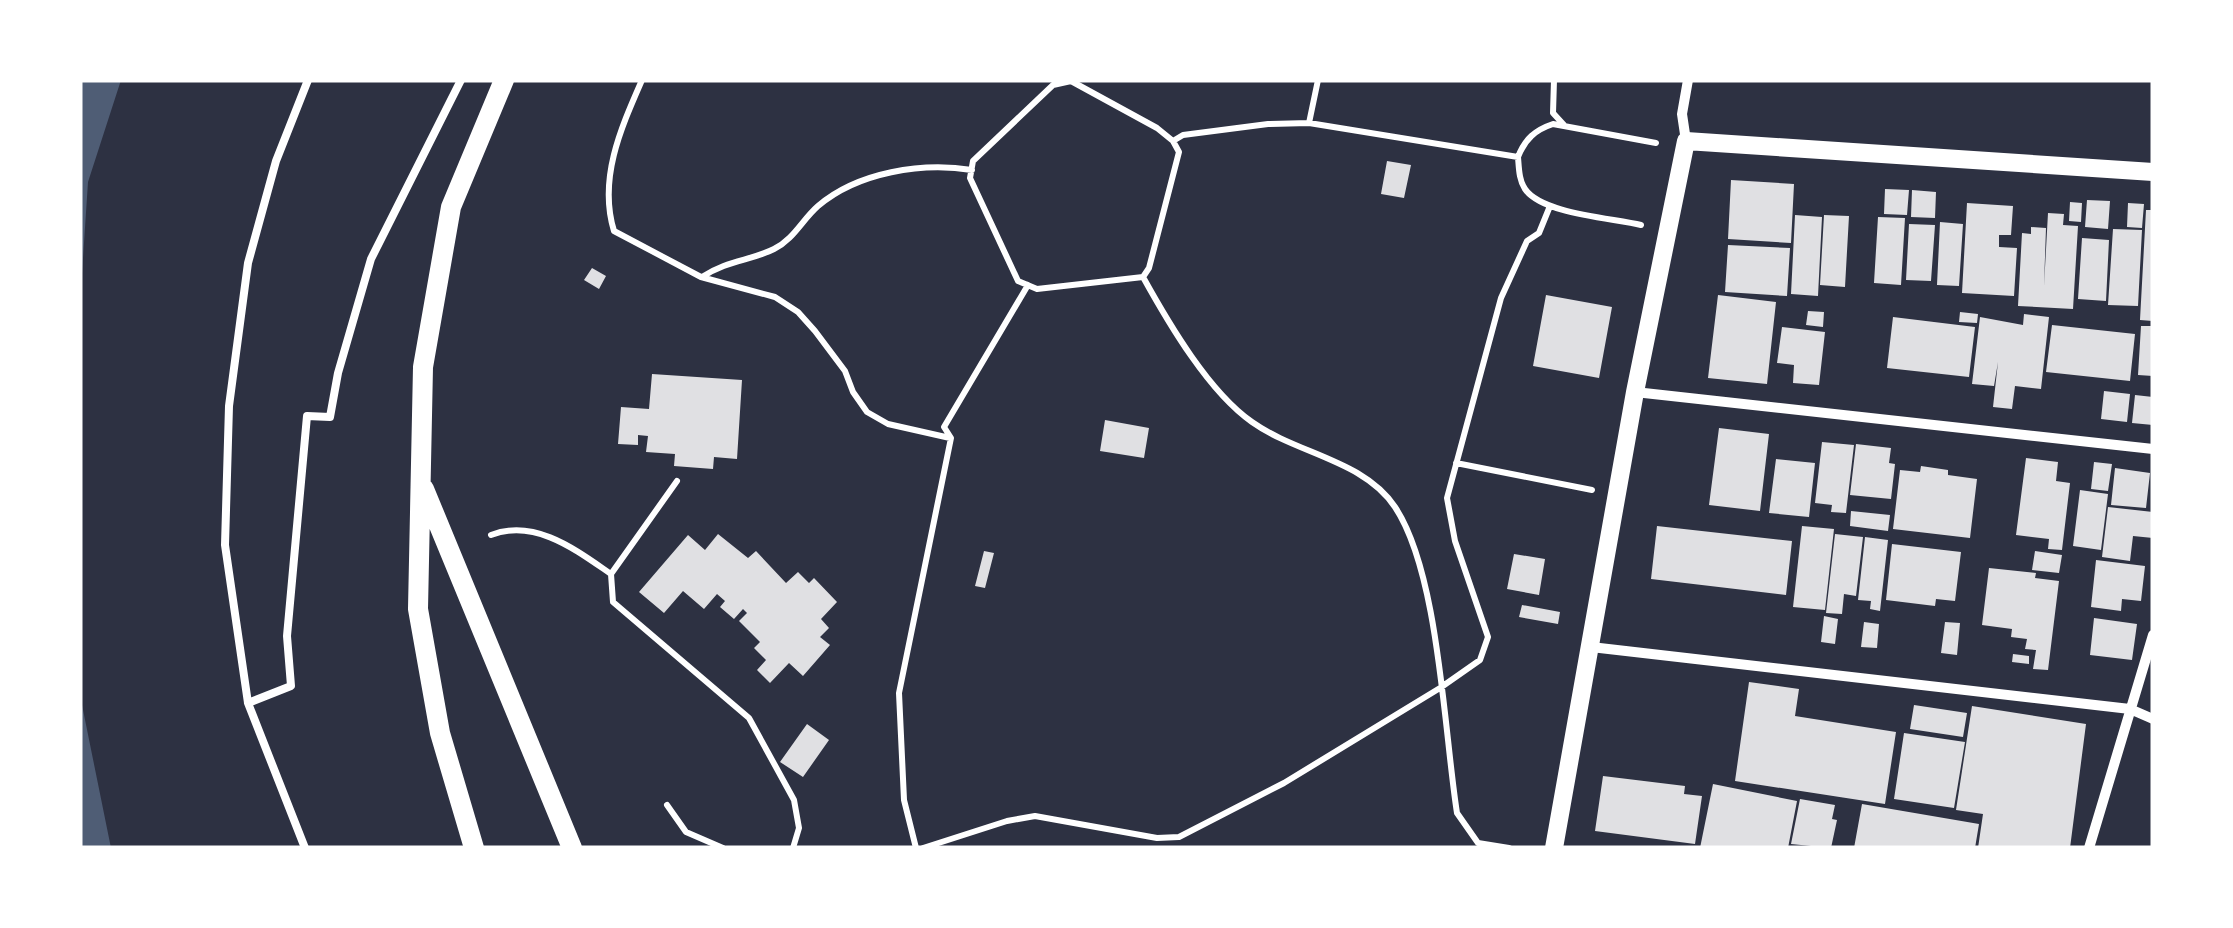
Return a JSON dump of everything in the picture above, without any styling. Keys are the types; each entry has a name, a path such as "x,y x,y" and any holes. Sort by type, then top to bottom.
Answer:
{"main road":[{"path":"474,848 440,733 418,608 422,367 451,207 504,80"},
{"path":"419,478 572,848"}],"street":[{"path":"1554,848 1635,392 1686,141 1682,114 1688,80"},
{"path":"1686,141 2153,172"},
{"path":"1635,392 2153,449"},
{"path":"2089,848 2153,635"},
{"path":"1591,647 2130,709 2153,719"}],"lane":[{"path":"305,848 248,703 225,544 229,406 248,263 276,162 308,80"},
{"path":"248,703 290,686 287,636 307,416 330,417 338,373 372,259 461,80"}],"path":[{"path":"642,80 616,144 608,182 614,231 701,277 776,297 815,330 845,371 867,412 888,424 951,438"},
{"path":"1310,123 1318,80"},
{"path":"1554,80 1554,113 1565,126"},
{"path":"1072,81 1158,128 1173,141 1179,152 1149,268 1143,277 1037,290 1018,281 970,178 973,161 1052,84 1072,81"},
{"path":"1173,141 1183,136 1268,124 1310,123 1518,158"},
{"path":"1641,225 1550,206 1526,192 1519,177 1518,158 1523,145 1537,130 1553,124 1656,142"},
{"path":"701,277 722,264 773,250 796,233 816,207 854,184 912,168 949,166 972,170"},
{"path":"1028,286 944,426 951,438 899,692 904,800 919,848 1034,816 1157,838 1179,837 1256,799 1480,660 1488,637 1454,541 1447,498 1501,298 1527,241 1538,233 1550,206"},
{"path":"1143,277 1222,398 1255,425 1368,479 1395,507 1420,560 1457,812 1478,846 1509,848"},
{"path":"1456,463 1592,490"},
{"path":"677,481 611,574 614,602 748,718 794,800 799,828 793,848"},
{"path":"491,536 504,530 541,532 611,574"},
{"path":"668,805 686,832 723,848"}],"water":[{"path":"80,80 121,80 88,182 80,304"},
{"path":"80,656 81,700 111,848 80,848"}],"building":[{"path":"1387,161 1411,165 1404,198 1381,194"},
{"path":"1731,180 1794,184 1791,243 1728,239"},
{"path":"1885,189 1909,190 1907,215 1884,214"},
{"path":"1912,190 1936,192 1935,218 1911,217"},
{"path":"2087,200 2110,201 2108,229 2085,227"},
{"path":"2070,202 2082,203 2081,222 2069,221"},
{"path":"1967,203 2013,206 2011,235 1999,235 1999,247 2017,248 2014,296 1962,293"},
{"path":"2128,203 2144,204 2142,228 2127,227"},
{"path":"2146,210 2153,210 2153,321 2140,320"},
{"path":"2048,213 2064,214 2063,225 2078,226 2073,309 2018,306 2022,233 2031,234 2031,227 2046,228 2044,286"},
{"path":"1795,215 1822,217 1818,296 1791,294"},
{"path":"1824,215 1849,216 1845,287 1820,285"},
{"path":"1878,217 1905,218 1901,285 1874,283"},
{"path":"1940,222 1963,224 1959,286 1937,285"},
{"path":"1909,224 1935,225 1931,281 1906,280"},
{"path":"2113,229 2142,230 2138,306 2108,305"},
{"path":"2082,238 2109,240 2106,301 2078,299"},
{"path":"1728,245 1790,248 1787,296 1725,292"},
{"path":"592,268 606,276 599,289 584,280"},
{"path":"1546,295 1612,307 1599,378 1533,366"},
{"path":"1718,295 1776,302 1767,384 1708,378"},
{"path":"1808,311 1824,312 1823,327 1806,325"},
{"path":"1960,312 1978,314 1977,323 1959,322"},
{"path":"2024,314 2049,317 2041,389 2015,386 2012,409 1993,407 1998,362 1994,386 1972,384 1980,317 2023,325"},
{"path":"1893,317 1975,327 1969,377 1887,368"},
{"path":"2052,325 2135,334 2130,381 2046,372"},
{"path":"2141,326 2153,326 2153,376 2138,375"},
{"path":"1782,327 1825,332 1819,385 1793,383 1794,365 1777,363"},
{"path":"652,374 742,380 737,459 714,457 713,469 674,466 675,454 646,452 648,436 638,435 638,445 618,444 621,407 649,409"},
{"path":"2104,391 2130,394 2127,422 2101,419"},
{"path":"2135,395 2153,397 2153,425 2132,423"},
{"path":"1105,420 1149,428 1144,458 1100,451"},
{"path":"1719,428 1769,434 1760,511 1709,505"},
{"path":"1822,442 1854,445 1846,513 1831,512 1832,505 1815,503"},
{"path":"1856,444 1891,448 1889,463 1895,464 1891,499 1850,495"},
{"path":"2026,458 2058,462 2056,481 2070,483 2062,550 2048,549 2049,539 2016,535"},
{"path":"1776,459 1815,463 1809,517 1769,513"},
{"path":"2094,462 2112,464 2108,491 2091,489"},
{"path":"1921,466 1977,479 1970,538 1893,529 1900,470 1920,472"},
{"path":"2115,468 2150,473 2146,508 2111,505"},
{"path":"2080,490 2108,494 2101,550 2073,546"},
{"path":"2108,507 2153,512 2153,538 2133,536 2130,561 2102,557"},
{"path":"1851,511 1890,515 1888,531 1850,526"},
{"path":"1657,526 1792,541 1786,595 1651,579"},
{"path":"1802,526 1834,529 1825,610 1793,607"},
{"path":"718,534 748,558 756,551 786,583 798,572 809,583 814,578 837,602 821,619 829,628 820,637 830,645 803,676 789,663 770,683 757,670 766,660 754,648 760,642 739,621 747,613 743,609 734,619 720,607 725,601 717,594 704,609 683,591 664,613 639,592 688,535 705,550"},
{"path":"1835,534 1863,537 1856,596 1844,594 1842,614 1826,613"},
{"path":"1865,537 1888,540 1880,611 1870,609 1871,601 1858,600"},
{"path":"1892,544 1961,552 1955,601 1936,599 1935,606 1886,600"},
{"path":"984,551 994,553 985,588 975,586"},
{"path":"2035,551 2062,555 2059,573 2032,570"},
{"path":"1514,554 1545,559 1539,595 1507,589"},
{"path":"2096,560 2145,566 2141,601 2122,599 2121,611 2091,607"},
{"path":"1989,568 2036,573 2035,578 2059,581 2048,670 2033,669 2036,650 2025,649 2027,639 2011,637 2012,629 1982,625"},
{"path":"1522,605 1560,612 1558,624 1519,617"},
{"path":"1824,616 1838,619 1835,644 1821,642"},
{"path":"2094,618 2137,624 2132,660 2090,655"},
{"path":"1864,622 1879,624 1877,648 1861,647"},
{"path":"1945,622 1960,623 1957,655 1941,653"},
{"path":"2013,654 2029,656 2029,664 2012,662"},
{"path":"1749,682 1799,689 1795,716 1896,732 1885,804 1735,781"},
{"path":"1914,705 1967,713 1963,737 1910,729"},
{"path":"1972,706 2086,724 2070,848 1978,848 1983,814 1956,810"},
{"path":"807,724 829,740 803,777 780,762"},
{"path":"1904,733 1965,742 1954,808 1894,799"},
{"path":"1603,776 1685,786 1684,794 1702,796 1695,844 1595,831"},
{"path":"1713,784 1797,801 1788,848 1700,848"},
{"path":"1800,799 1835,805 1832,819 1837,820 1831,848 1791,844"},
{"path":"1862,804 1979,824 1975,848 1854,848"}]}
